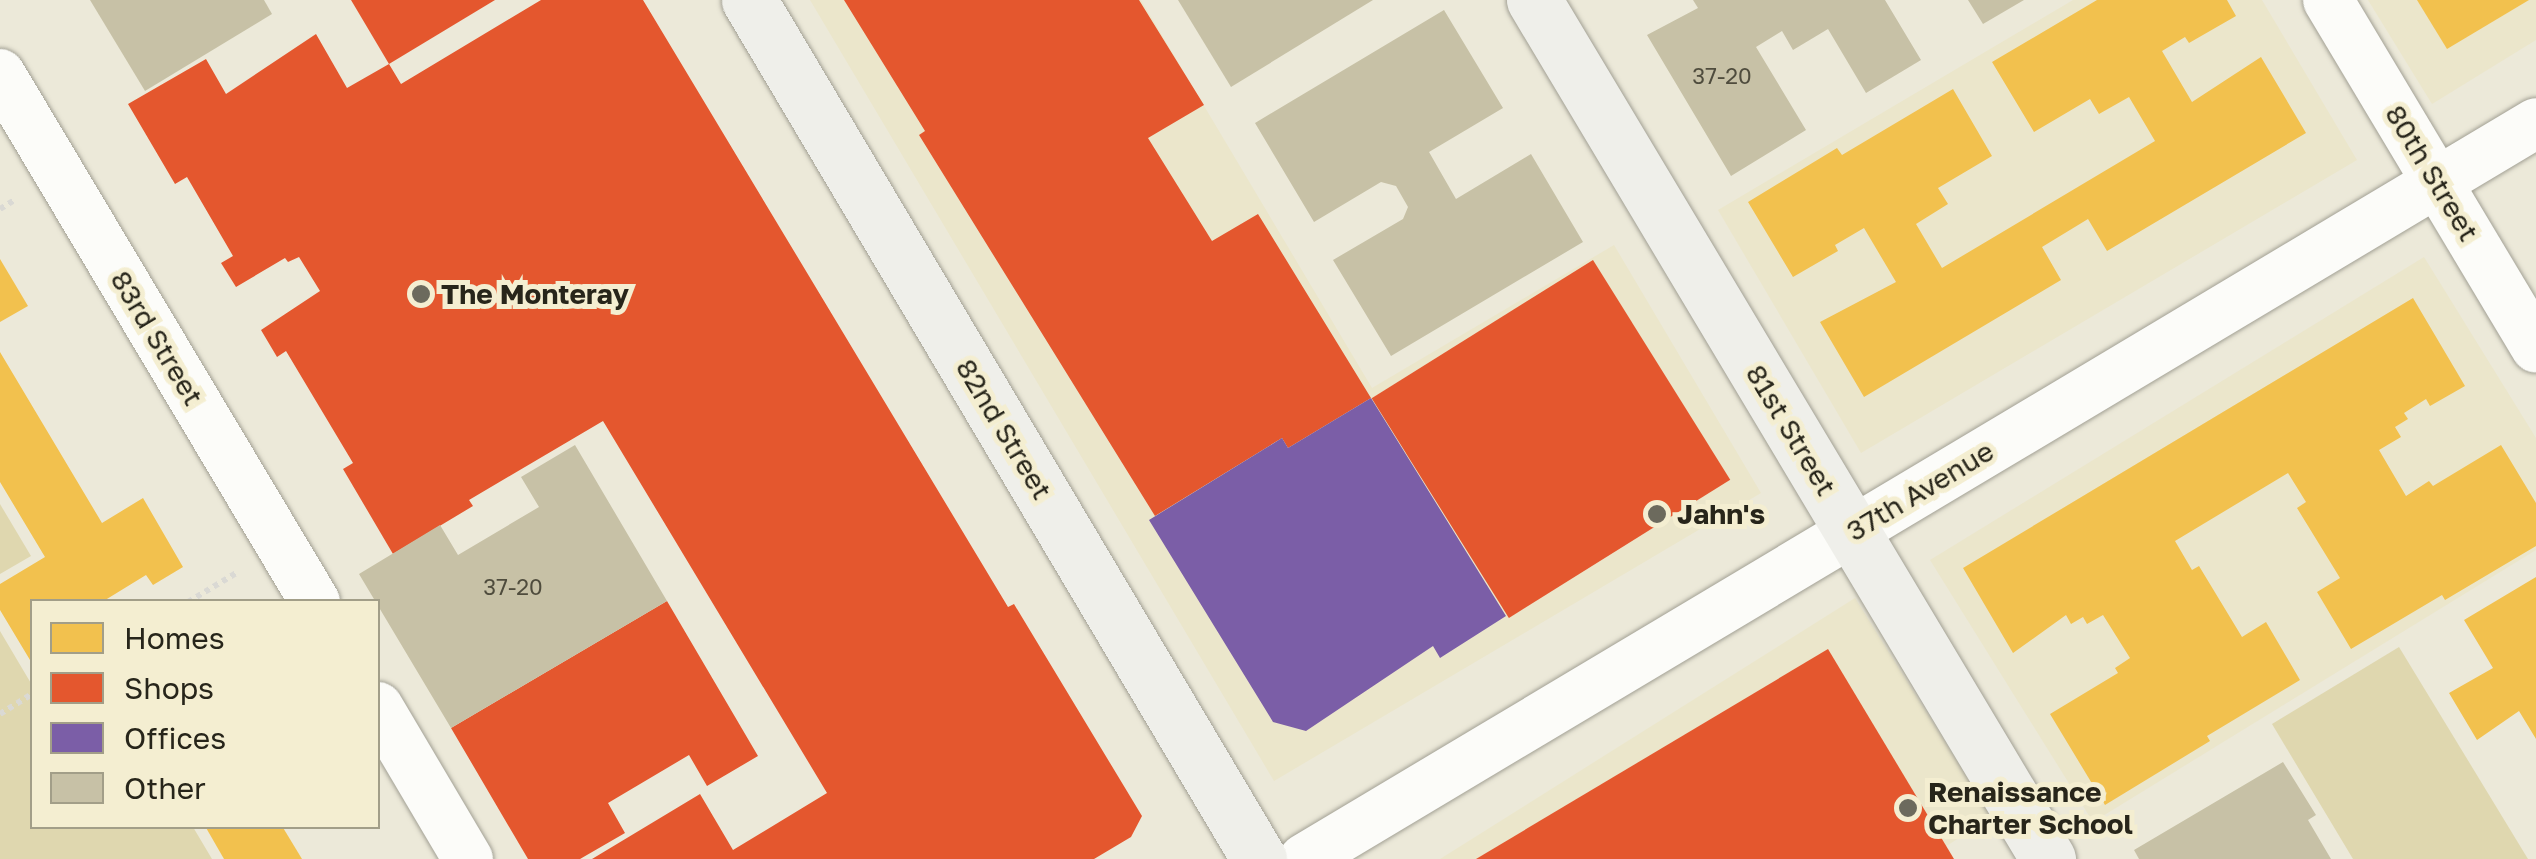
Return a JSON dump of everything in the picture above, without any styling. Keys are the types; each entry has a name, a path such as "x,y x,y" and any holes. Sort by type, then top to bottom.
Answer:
{"street":[{"name":"82nd Street","path":"749,0 1258,859"},
{"name":"81st Street","path":"1534,0 2048,859"},
{"name":"80th Street","path":"2328,0 2536,347"},
{"name":"83rd Street","path":"0,74 312,599"},
{"name":"37th Avenue","path":"1304,859 2536,123"},
{"path":"380,710 468,859"}],"path":[{"path":"193,599 238,571"},
{"path":"0,714 30,695"}],"shaded area":[{"path":"810,0 1141,0 1372,388 1614,245 1761,493 1274,781"},
{"path":"2073,0 2262,0 2357,160 1861,453 1718,210"},
{"path":"2368,0 2536,0 2536,40 2432,104"},
{"path":"2424,257 2536,438 2536,550 2093,822 1930,560"},
{"path":"0,504 31,556 0,574"},
{"path":"1855,598 1992,817 1926,859 1440,859"},
{"path":"0,631 30,682 30,829 194,829 212,859 0,859"},
{"path":"2399,647 2528,859 2353,859 2272,724"}],"building: Homes":[{"path":"2097,0 2227,0 2236,16 2189,43 2185,37 2162,51 2192,102 2261,57 2306,133 2107,251 2088,219 2042,247 2061,280 1864,397 1820,322 1896,282 1864,228 1835,245 1838,251 1793,277 1748,202 1837,148 1842,155 1953,89 1992,156 1938,188 1948,204 1916,224 1942,268 2155,141 2129,97 2099,114 2090,99 2034,132 1992,62"},
{"path":"2417,0 2529,0 2447,49"},
{"path":"0,259 28,306 0,322"},
{"path":"2413,298 2465,386 2430,406 2426,399 2404,413 2408,419 2395,427 2401,437 2379,450 2406,496 2429,481 2433,486 2501,445 2536,503 2536,546 2351,649 2317,592 2340,578 2297,508 2306,502 2288,473 2175,541 2192,570 2199,566 2242,637 2266,622 2300,680 2207,736 2210,741 2105,805 2050,714 2118,673 2115,668 2130,658 2103,615 2087,624 2083,617 2071,624 2066,615 2013,653 1963,568"},
{"path":"0,352 102,523 143,498 183,567 153,585 146,575 107,599 30,599 30,660 0,610 0,584 45,557 0,482"},
{"path":"2536,577 2536,739 2519,711 2477,740 2449,693 2493,668 2464,620"},
{"path":"207,829 284,829 302,859 224,859"}],"building: Shops":[{"path":"351,0 495,0 389,64"},
{"path":"541,0 643,0 1008,607 1014,604 1142,816 1131,837 1094,859 592,859 700,794 733,850 827,793 603,421 469,500 473,506 393,554 343,469 353,463 286,351 277,357 261,330 320,291 299,257 288,262 285,258 236,287 221,263 233,256 187,177 175,184 128,104 206,59 226,94 316,34 347,88 389,64 401,84"},
{"path":"844,0 1139,0 1204,105 1148,138 1212,241 1258,214 1371,398 1288,448 1282,438 1155,516 919,135 925,131"},
{"path":"1593,260 1730,480 1509,618 1372,398"},
{"path":"667,601 758,756 707,786 689,755 608,803 625,833 580,859 528,859 451,728"},
{"path":"1828,649 1954,859 1476,859"}],"building: Offices":[{"path":"1371,398 1506,616 1440,658 1433,646 1306,731 1273,722 1149,520 1282,438 1288,448"}],"building: Other":[{"path":"90,0 264,0 272,14 145,91"},
{"path":"1178,0 1373,0 1231,87"},
{"path":"1693,0 1885,0 1921,60 1866,93 1828,29 1793,50 1782,31 1756,47 1806,130 1731,176 1647,35 1698,8"},
{"path":"1968,0 2024,0 1983,24"},
{"path":"1444,10 1503,108 1429,152 1456,199 1531,154 1583,242 1391,356 1333,260 1403,219 1408,207 1396,186 1381,182 1314,222 1255,123"},
{"path":"575,445 667,601 451,728 380,609 380,599 374,599 359,574 440,525 458,555 539,507 521,477"},
{"path":"2283,762 2316,815 2308,820 2331,859 2139,859 2134,850"}],"place":[{"name":"The Monteray","path":"421,294"},
{"name":"Jahn's","path":"1657,514"},
{"name":"Renaissance Charter School","path":"1908,808"}]}
